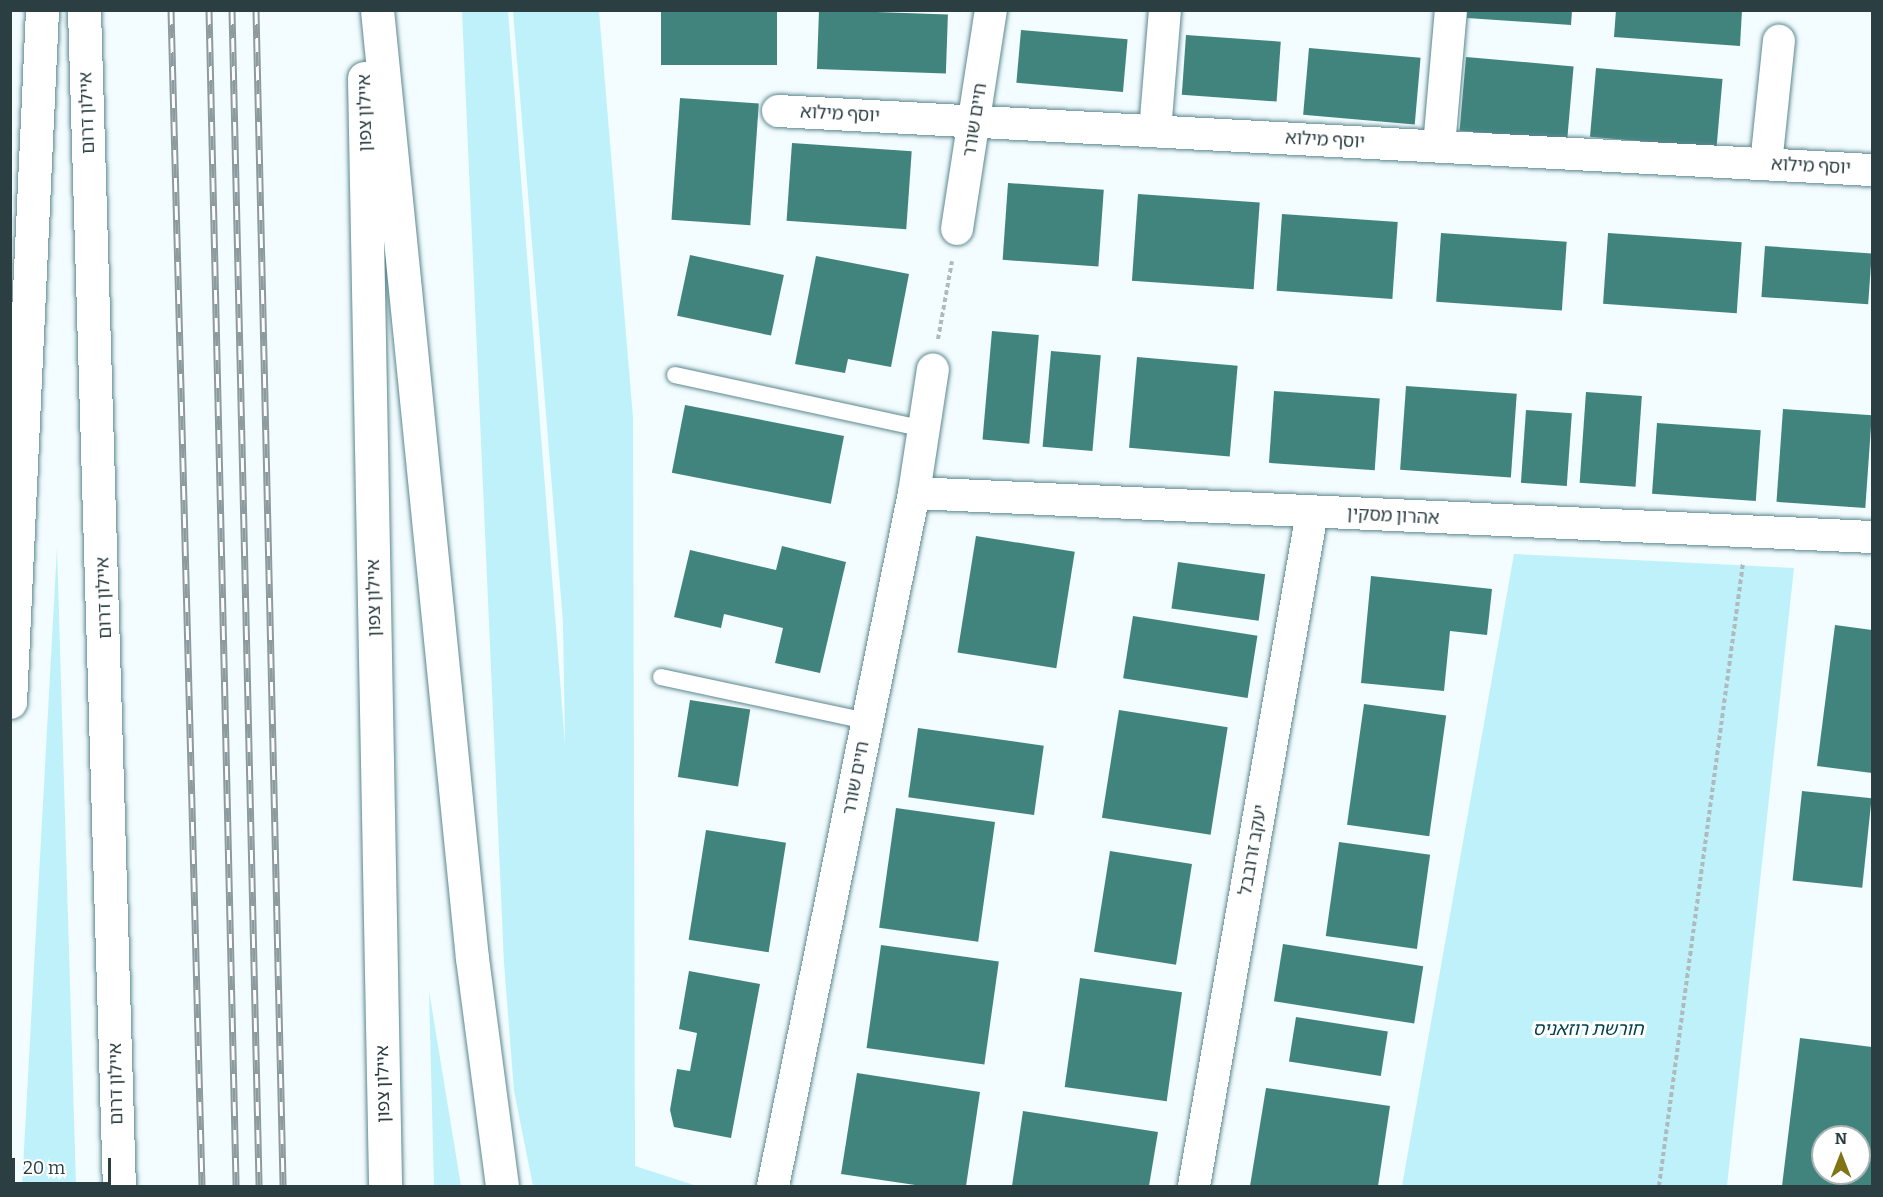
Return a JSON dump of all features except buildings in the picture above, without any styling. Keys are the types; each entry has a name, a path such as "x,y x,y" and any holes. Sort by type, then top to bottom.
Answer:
{"highway":[{"path":"10,702 42,10"},
{"name":"איילון דרום","path":"84,10 119,1186"},
{"name":"איילון צפון","path":"363,10 385,1186"},
{"path":"377,10 472,958 502,1186"}],"street":[{"name":"חיים שורר","path":"957,229 976,122 992,10"},
{"path":"1155,131 1165,10"},
{"path":"1439,146 1451,10"},
{"path":"1766,164 1779,41"},
{"name":"יוסף מילוא","path":"778,111 1872,170"},
{"name":"חיים שורר","path":"773,1186 914,493 933,369"},
{"name":"אהרון מסקין","path":"914,493 1872,537"},
{"name":"יעקב זרובבל","path":"1194,1186 1312,513"}],"lane":[{"path":"675,375 924,429"},
{"path":"661,677 867,721"}],"path":[{"path":"933,369 957,229"},
{"path":"1659,1186 1748,532"}],"green space":[{"path":"462,11 508,11 565,744 563,622 513,11 599,11 633,418 635,1166 697,1186 533,1186 514,1091 504,963"},
{"path":"57,548 76,1186 22,1186"},
{"name":"חורשת רוזאניס","path":"1514,554 1794,568 1727,1186 1402,1186"},
{"path":"429,991 461,1186 434,1186"}],"railway":[{"path":"171,10 202,1186"},
{"path":"209,10 236,1186"},
{"path":"232,10 259,1186"},
{"path":"256,10 283,1186"}]}
